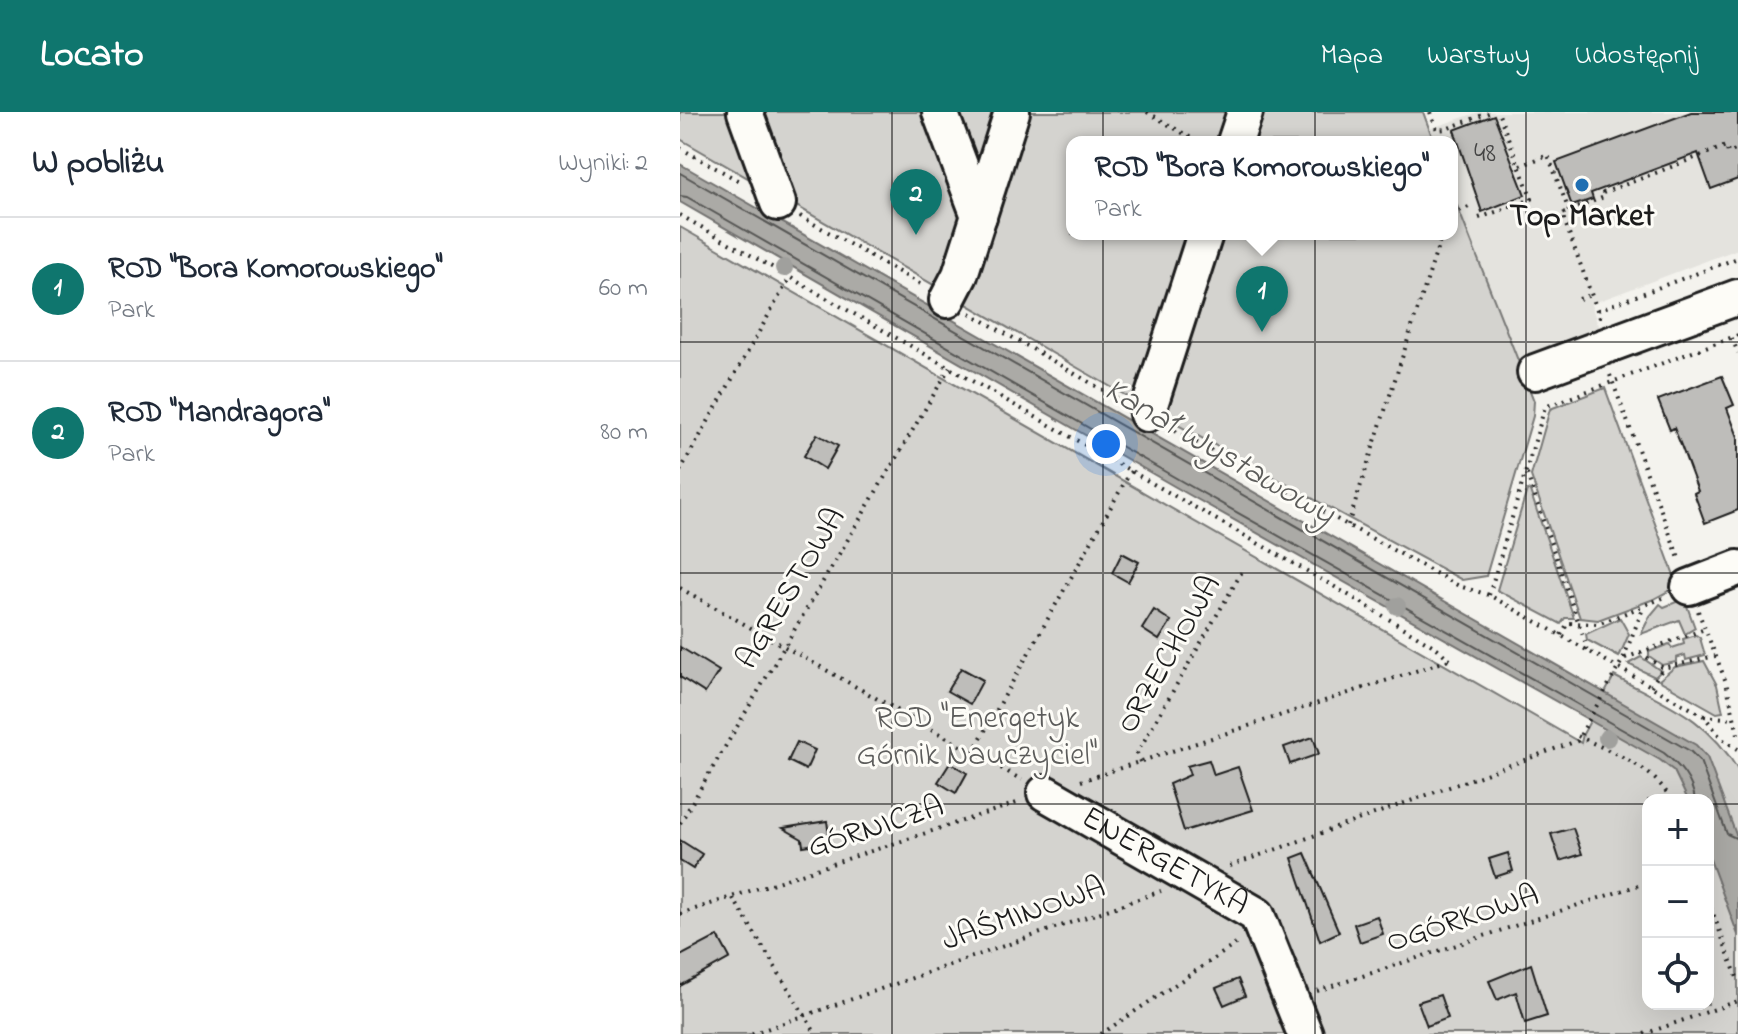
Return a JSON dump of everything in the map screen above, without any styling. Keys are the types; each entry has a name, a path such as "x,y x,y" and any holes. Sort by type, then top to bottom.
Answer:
{"street":[{"path":"745,112 778,203"},
{"path":"940,112 979,216"},
{"path":"947,300 960,275 1012,112"},
{"path":"1237,136 1245,112"},
{"path":"1147,414 1203,240"},
{"path":"1535,372 1738,297"},
{"path":"1689,587 1738,568"},
{"name":"ENERGETYKA","path":"1045,793 1257,915 1305,1034"}],"path":[{"path":"1147,112 1188,136"},
{"path":"1430,112 1437,130 1491,112"},
{"path":"1479,218 1532,199 1498,112"},
{"path":"1738,149 1728,153 1726,146 1603,193 1604,197 1562,214 1597,311 1613,382 1726,682 1738,734"},
{"path":"680,148 741,182"},
{"path":"1520,166 1548,155 1569,211"},
{"path":"778,203 1348,526 1459,586 1489,595 1617,666 1704,716 1722,739 1738,749"},
{"path":"1458,212 1474,205"},
{"path":"680,215 1131,471 973,752"},
{"path":"1348,526 1440,240"},
{"path":"1597,311 1738,258"},
{"path":"680,471 789,279"},
{"path":"1579,299 1591,295"},
{"path":"1489,595 1545,407 1738,335"},
{"path":"1732,338 1738,353"},
{"name":"AGRESTOWA","path":"680,823 950,367"},
{"name":"GÓRNICZA","path":"680,914 988,815 1045,793 1450,660 1437,648 1335,587 1131,471"},
{"path":"1526,471 1588,650"},
{"name":"ORZECHOWA","path":"1140,762 1137,753 1243,570"},
{"path":"1561,635 1568,623 1598,624 1689,587"},
{"path":"680,588 1045,793"},
{"path":"1644,606 1623,659 1578,736 1642,769 1659,782 1667,794"},
{"path":"1623,659 1705,629"},
{"path":"1640,653 1663,668"},
{"path":"1651,686 1663,668 1715,656"},
{"path":"1704,716 1734,719"},
{"name":"JAŚMINOWA","path":"752,1034 1577,741 1578,736"},
{"name":"OGÓRKOWA","path":"1292,999 1642,884"},
{"path":"733,898 816,1034"},
{"path":"1714,916 1738,980"},
{"path":"1101,1034 1263,926"},
{"path":"1644,1034 1738,1001"}],"shaded area":[{"path":"1479,112 1738,112 1738,249 1591,304 1600,332 1518,362 1458,208 1458,136 1432,136 1429,129"}],"green space":[{"path":"680,112 1423,112 1432,136 1066,136 1066,240 1458,240 1458,208 1534,401 1533,416 1486,576 1462,580 1163,417 680,139"},
{"name":"ROD \"Energetyk Górnik Nauczyciel\"","path":"680,227 1581,743 1614,676 1699,724 1726,752 1738,770 1738,1034 680,1034"},
{"path":"1605,388 1678,586 1654,599 1598,620 1580,618 1531,476 1550,409"},
{"path":"1527,490 1530,491 1574,618 1565,618 1561,624 1497,590"},
{"path":"1683,595 1695,628 1685,634 1679,620 1641,634 1660,604 1664,607 1679,601 1678,597"},
{"path":"1620,618 1629,634 1619,657 1587,640 1586,634"},
{"path":"1696,635 1700,638 1705,655 1686,660 1685,655 1676,658 1676,662 1662,665 1649,656 1649,652 1669,644 1672,648 1684,644 1683,639"},
{"path":"1641,657 1661,671 1655,677 1628,664"},
{"path":"1704,661 1717,685 1723,712 1717,713 1659,680 1675,667"}],"water":[{"path":"680,164 1696,745 1707,757 1738,840 1738,935 1714,870 1714,794 1685,794 1674,771 1660,760 1179,489 680,202"}],"building":[{"path":"1691,112 1738,112 1738,179 1711,189 1698,153 1591,193 1593,199 1572,206 1556,162"},
{"path":"1494,115 1525,195 1482,212 1454,130"},
{"path":"1722,376 1734,405 1727,408 1738,437 1738,510 1705,523 1694,493 1698,491 1682,448 1674,428 1670,430 1658,400"},
{"path":"817,434 838,446 825,469 804,456"},
{"path":"1122,553 1139,562 1128,582 1112,573"},
{"path":"1154,610 1171,621 1159,640 1142,629"},
{"path":"680,647 719,671 705,693 680,677"},
{"path":"961,668 983,680 970,704 947,691"},
{"path":"1313,737 1319,754 1290,764 1284,747"},
{"path":"797,742 815,750 806,770 788,761"},
{"path":"1209,760 1214,775 1238,767 1253,810 1184,831 1169,784 1190,775 1187,766"},
{"path":"950,763 967,773 956,793 938,782"},
{"path":"827,821 830,842 803,846 802,839 783,828"},
{"path":"1573,828 1582,854 1560,861 1551,834"},
{"path":"680,840 702,854 693,869 680,861"},
{"path":"1305,853 1339,932 1320,941 1292,858"},
{"path":"1508,853 1513,871 1495,877 1489,859"},
{"path":"1377,916 1383,934 1360,942 1354,924"},
{"path":"718,936 730,958 680,986 680,956"},
{"path":"1531,964 1547,1016 1525,1023 1516,992 1497,1000 1489,981"},
{"path":"1238,979 1245,996 1224,1005 1216,988"},
{"path":"1440,995 1448,1018 1427,1026 1418,1002"}],"place":[{"name":"Top Market","path":"1582,185"},
{"name":"ROD \"Mandragora\"","path":"916,235"},
{"name":"ROD \"Bora Komorowskiego\"","path":"1262,332"}],"water label":[{"name":"Kanał Wystawowy","path":"1219,453"}]}
